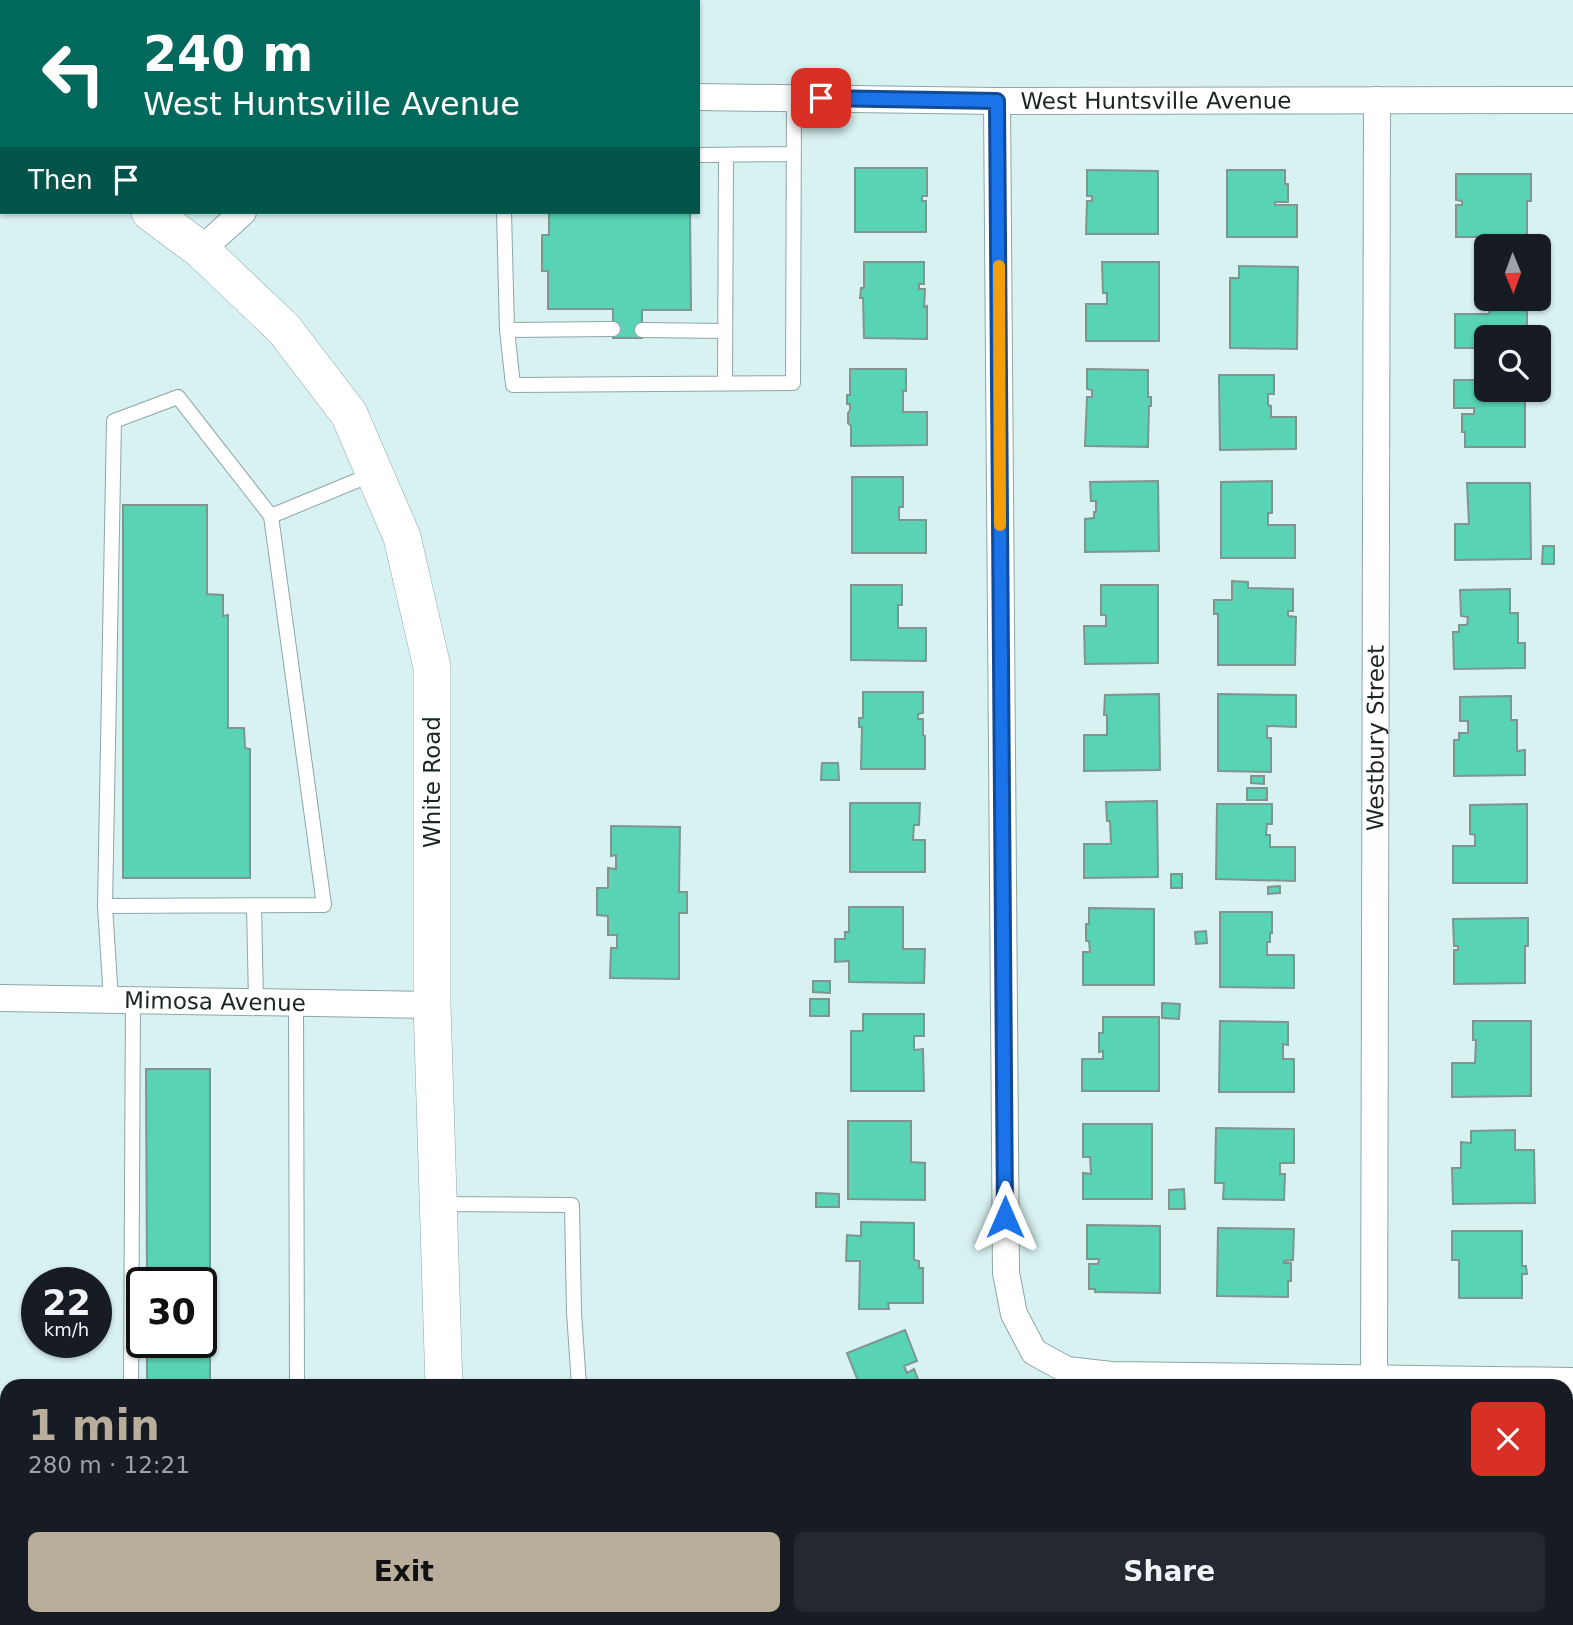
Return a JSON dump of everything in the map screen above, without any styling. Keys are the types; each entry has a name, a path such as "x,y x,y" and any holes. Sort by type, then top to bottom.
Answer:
{"main road":[{"path":"153,214 201,250"},
{"name":"White Road","path":"201,250 284,329 349,414 402,537 432,667 432,1005 444,1379"}],"street":[{"name":"West Huntsville Avenue","path":"700,97 997,101 1573,100"},
{"name":"Westbury Street","path":"1374,1377 1377,100"},
{"path":"997,101 1006,1273 1014,1314 1034,1352 1067,1370 1111,1375 1474,1379"},
{"path":"201,250 241,214"},
{"name":"Mimosa Avenue","path":"0,998 432,1005"}],"lane":[{"path":"504,214 507,330 513,385 793,383 794,98"},
{"path":"700,155 794,154"},
{"path":"725,384 726,155"},
{"path":"507,330 613,329"},
{"path":"642,330 724,331"},
{"path":"105,906 324,905 271,516 178,397 114,421 105,906 122,1000 131,1379"},
{"path":"271,516 375,474"},
{"path":"254,906 256,1002"},
{"path":"296,1002 297,1379"},
{"path":"438,1204 572,1205 579,1379"}],"building":[{"path":"855,168 927,168 927,196 922,196 922,201 926,201 926,232 855,232"},
{"path":"1087,170 1158,171 1158,234 1086,234 1087,201 1092,201 1092,196 1087,196"},
{"path":"1227,170 1285,170 1288,202 1275,202 1275,205 1297,205 1297,237 1227,237"},
{"path":"1456,174 1531,174 1531,201 1527,201 1527,234 1474,234 1474,237 1456,237 1456,205 1462,205 1462,201 1456,200"},
{"path":"549,214 690,214 691,310 642,310 642,338 613,338 613,309 548,309 548,271 542,271 542,235 549,235"},
{"path":"864,262 924,262 924,284 919,284 919,289 925,289 927,339 864,338 863,298 860,298 861,288 864,288"},
{"path":"1102,262 1159,262 1159,341 1086,341 1086,304 1107,304 1107,293 1103,293"},
{"path":"1239,266 1298,267 1297,349 1230,348 1230,278 1239,278"},
{"path":"1527,312 1527,325 1474,325 1474,348 1455,348 1455,314"},
{"path":"850,369 906,369 903,412 927,412 927,445 851,446 851,426 848,423 850,404 847,404 847,395 850,395"},
{"path":"1087,369 1148,370 1148,397 1151,397 1151,406 1148,447 1085,446 1087,397 1092,397 1092,390 1087,389"},
{"path":"1219,375 1274,375 1274,394 1268,394 1271,417 1296,417 1296,449 1220,450"},
{"path":"1454,380 1474,380 1474,402 1525,402 1525,447 1465,447 1462,414 1474,414 1474,408 1454,408"},
{"path":"852,477 903,477 903,507 899,507 899,520 926,520 926,553 852,553"},
{"path":"1158,481 1159,551 1085,552 1085,519 1094,518 1096,512 1096,501 1091,501 1090,482"},
{"path":"1272,481 1272,513 1268,513 1268,525 1295,525 1295,558 1221,558 1221,482"},
{"path":"1467,483 1530,483 1531,559 1455,560 1455,524 1469,524"},
{"path":"123,505 207,505 207,594 223,595 223,616 228,615 228,728 244,728 245,748 250,749 250,878 123,878"},
{"path":"1543,546 1554,546 1554,564 1542,564"},
{"path":"1232,581 1248,582 1248,588 1293,589 1293,611 1288,611 1288,616 1296,617 1295,665 1218,665 1218,614 1214,614 1214,600 1232,600"},
{"path":"851,585 902,585 902,605 898,605 898,628 926,628 926,661 851,660"},
{"path":"1101,585 1158,585 1158,663 1085,664 1084,626 1106,626 1106,615 1101,615"},
{"path":"1510,589 1510,613 1518,613 1518,643 1525,643 1525,668 1454,669 1453,632 1459,632 1459,625 1467,625 1468,617 1461,616 1460,590"},
{"path":"863,692 923,692 923,713 918,714 918,719 923,719 925,769 861,769 862,727 859,727 859,718 863,718"},
{"path":"1159,694 1160,770 1084,771 1084,735 1107,735 1105,695"},
{"path":"1218,694 1296,695 1296,727 1267,726 1267,738 1271,738 1271,772 1218,771"},
{"path":"1511,696 1511,720 1517,720 1517,751 1525,750 1525,775 1454,776 1454,740 1459,740 1459,733 1468,733 1468,721 1460,721 1460,697"},
{"path":"822,763 838,763 839,780 821,780"},
{"path":"1251,776 1264,776 1264,784 1251,783"},
{"path":"1247,788 1267,788 1267,800 1247,800"},
{"path":"1157,801 1158,877 1084,878 1084,844 1111,844 1106,802"},
{"path":"850,803 920,803 919,825 914,825 913,840 925,840 925,872 850,872"},
{"path":"1217,804 1272,804 1272,824 1267,824 1266,835 1270,835 1270,847 1295,847 1295,881 1216,879"},
{"path":"1527,804 1527,883 1453,883 1453,846 1475,846 1475,835 1470,834 1470,805"},
{"path":"611,826 680,827 679,892 687,892 687,913 679,913 679,979 610,978 611,948 617,948 617,935 608,935 608,916 597,915 597,888 608,888 608,868 616,869 616,855 611,856"},
{"path":"1171,874 1182,874 1182,888 1171,888"},
{"path":"1280,886 1280,893 1268,894 1268,887"},
{"path":"849,907 903,907 903,949 925,949 924,983 849,982 849,961 835,962 835,939 845,939 845,932 849,932"},
{"path":"1089,908 1154,909 1154,985 1083,985 1083,952 1090,952 1089,941 1086,941"},
{"path":"1220,912 1272,912 1272,933 1270,942 1267,942 1267,955 1294,955 1294,988 1220,987"},
{"path":"1528,918 1525,983 1454,984 1454,950 1458,950 1458,946 1454,946 1453,919"},
{"path":"1206,931 1207,943 1196,944 1195,932"},
{"path":"813,981 830,981 830,993 813,992"},
{"path":"810,999 829,999 829,1016 810,1016"},
{"path":"1162,1003 1180,1004 1179,1019 1162,1018"},
{"path":"863,1014 924,1014 924,1036 914,1036 914,1050 923,1049 924,1091 851,1091 851,1031 863,1031"},
{"path":"1103,1017 1159,1017 1159,1091 1082,1091 1082,1059 1103,1059 1103,1051 1099,1052 1099,1033 1103,1033"},
{"path":"1220,1021 1288,1022 1288,1045 1283,1044 1283,1059 1294,1059 1294,1092 1219,1092"},
{"path":"1473,1021 1531,1021 1531,1096 1452,1097 1452,1063 1475,1063"},
{"path":"146,1069 210,1069 210,1267 147,1267"},
{"path":"848,1121 911,1121 911,1162 925,1163 925,1200 848,1199"},
{"path":"1083,1124 1152,1124 1152,1199 1083,1199 1083,1173 1091,1174 1090,1157 1083,1157"},
{"path":"1216,1128 1294,1129 1294,1163 1280,1163 1280,1174 1285,1174 1284,1200 1223,1199 1224,1183 1215,1183"},
{"path":"1515,1130 1515,1150 1534,1150 1535,1203 1453,1204 1452,1168 1461,1168 1461,1142 1471,1143 1471,1131"},
{"path":"1184,1189 1185,1209 1169,1209 1169,1190"},
{"path":"816,1193 839,1194 839,1207 816,1207"},
{"path":"861,1222 914,1223 914,1260 919,1261 919,1268 923,1268 923,1303 888,1303 889,1309 859,1309 860,1261 846,1261 847,1235 861,1236"},
{"path":"1087,1225 1160,1226 1160,1293 1095,1292 1095,1289 1089,1289 1089,1264 1098,1264 1099,1259 1087,1259"},
{"path":"1218,1228 1294,1229 1293,1260 1284,1261 1291,1263 1288,1297 1217,1296"},
{"path":"1452,1231 1522,1231 1522,1266 1526,1266 1527,1274 1522,1274 1522,1298 1459,1298 1459,1260 1452,1260"},
{"path":"905,1330 917,1361 904,1366 907,1373 914,1369 918,1379 857,1379 847,1353"},
{"path":"147,1358 210,1358 210,1379 147,1379"}],"slow traffic":[{"path":"999,266 1000,525"}],"route":[{"path":"821,98 997,101 1005,1217"}]}
